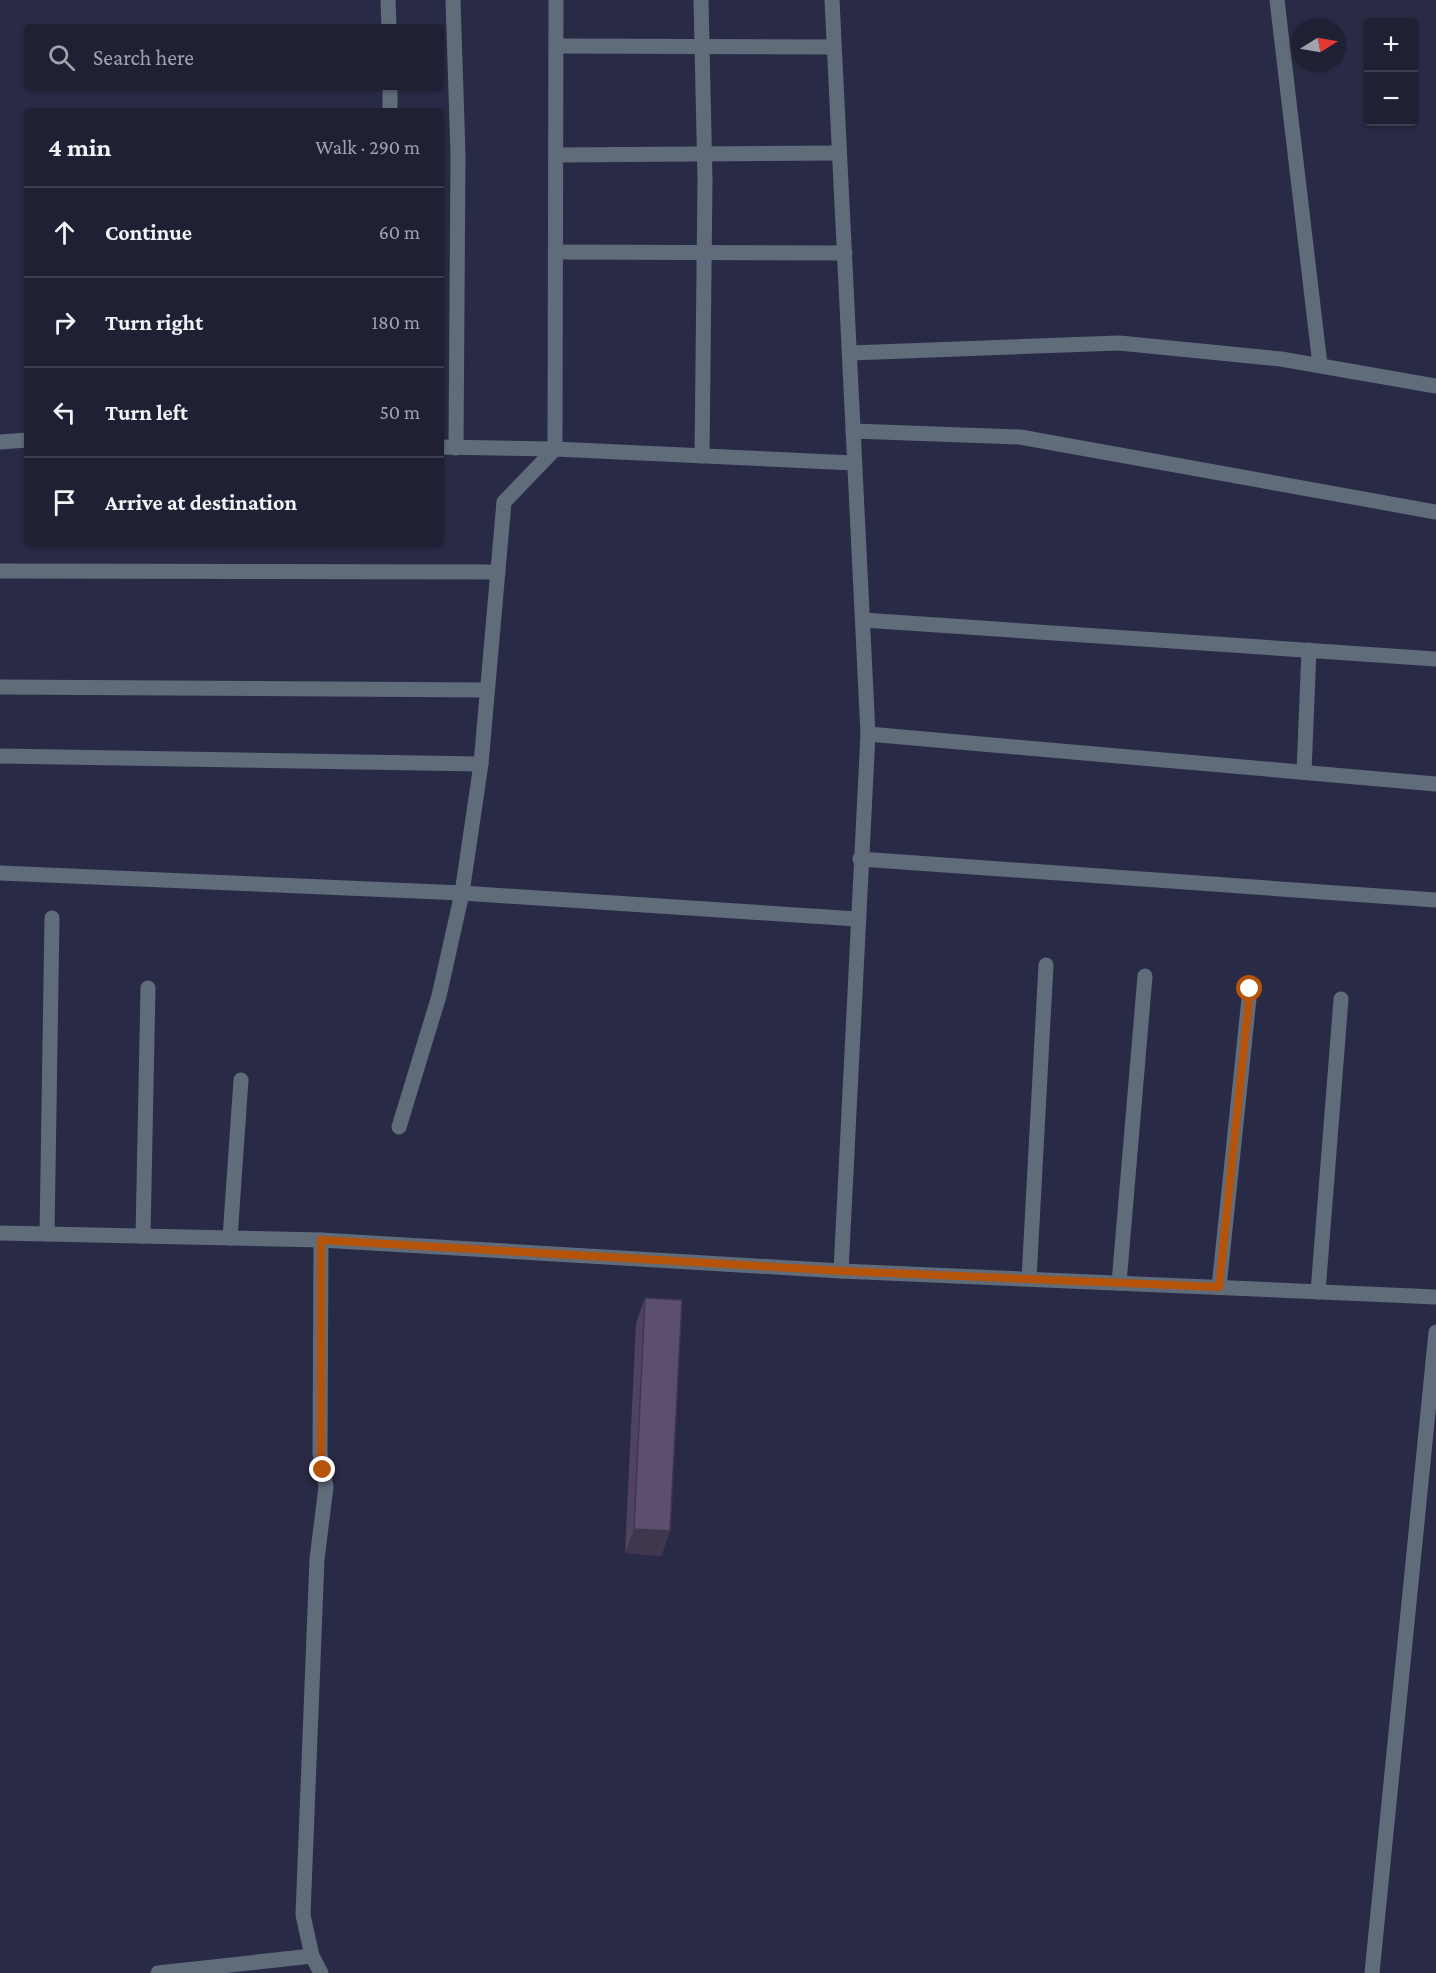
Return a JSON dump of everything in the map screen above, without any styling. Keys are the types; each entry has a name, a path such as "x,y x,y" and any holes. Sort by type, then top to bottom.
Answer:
{"street":[{"path":"388,0 389,24"},
{"path":"453,0 458,155 449,447 555,449 854,463"},
{"path":"399,1127 439,996 462,893 481,764 504,502 555,449 556,0"},
{"path":"701,0 704,155 702,456"},
{"path":"832,0 868,734 857,919 842,1271"},
{"path":"1278,0 1320,365"},
{"path":"557,46 701,48 834,46"},
{"path":"390,90 390,108"},
{"path":"557,155 839,153"},
{"path":"556,252 845,253"},
{"path":"850,353 1119,343 1281,358 1436,386"},
{"path":"853,431 1020,437 1436,512"},
{"path":"0,442 24,440"},
{"path":"0,571 498,572"},
{"path":"863,620 1436,659"},
{"path":"1304,772 1309,650"},
{"path":"0,687 487,690"},
{"path":"868,734 1436,784"},
{"path":"0,756 481,764"},
{"path":"860,859 1436,900"},
{"path":"0,873 462,893 857,919"},
{"path":"47,1234 52,918"},
{"path":"1029,1279 1046,964"},
{"path":"1119,1283 1145,976"},
{"path":"143,1236 148,988"},
{"path":"1219,1287 1250,989"},
{"path":"1318,1292 1341,999"},
{"path":"230,1238 241,1080"},
{"path":"0,1233 321,1240 842,1271 1436,1297"},
{"path":"321,1240 321,1454 326,1486 317,1551 303,1915 312,1956 321,1973"},
{"path":"1372,1973 1436,1332"},
{"path":"158,1973 312,1956"}],"building":[{"path":"645,1298 682,1300 670,1531 634,1529"}],"route":[{"path":"323,1470 321,1454 321,1240 842,1271 1219,1287 1250,989"}]}
